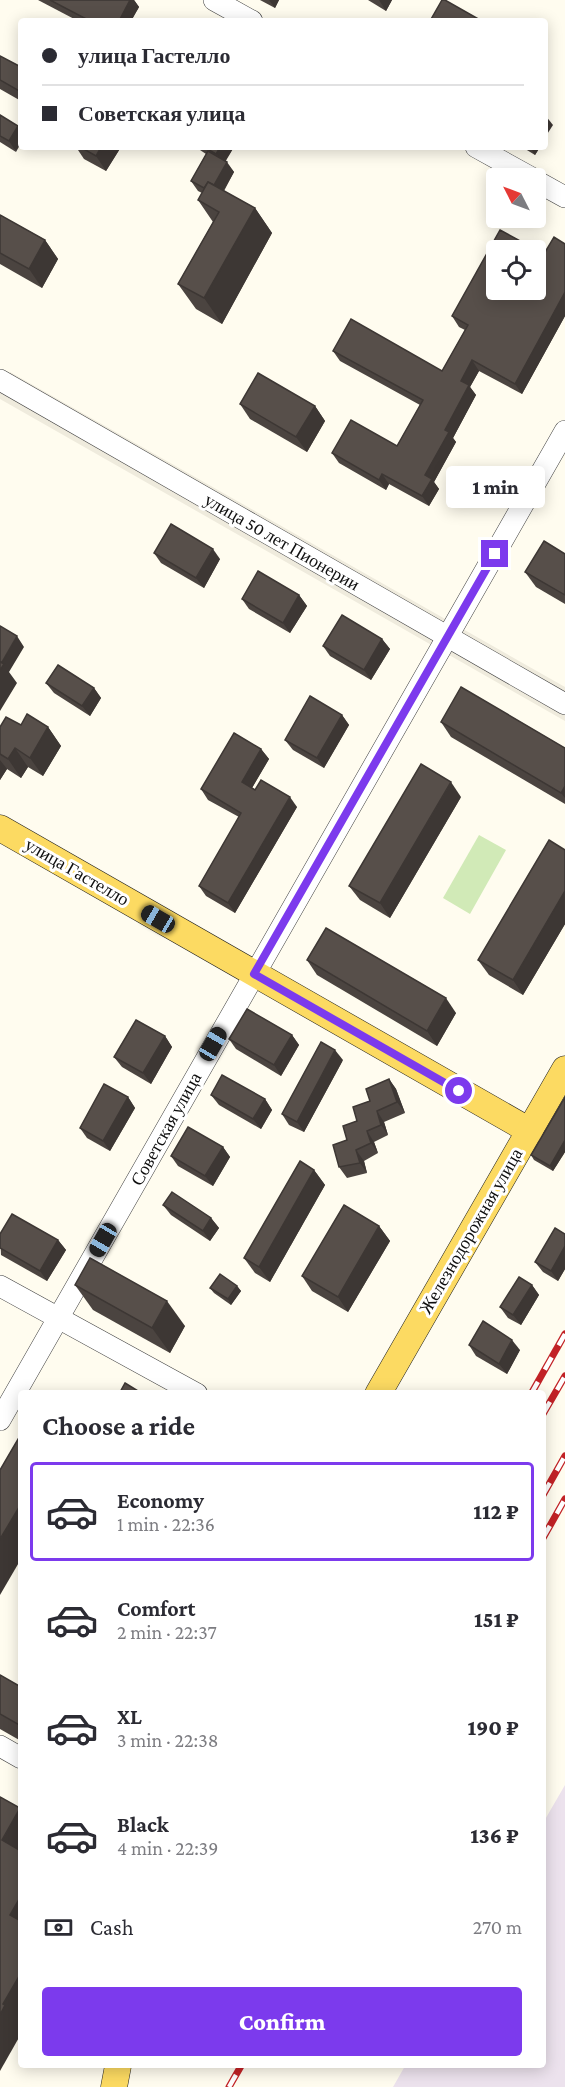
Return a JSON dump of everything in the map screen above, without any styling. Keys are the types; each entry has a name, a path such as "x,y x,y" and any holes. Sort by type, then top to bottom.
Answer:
{"main road":[{"name":"улица Гастелло","path":"0,828 530,1131"},
{"name":"Железнодорожная улица","path":"380,1390 565,1069"},
{"path":"114,2087 118,2068"}],"street":[{"path":"214,0 247,18"},
{"path":"481,150 514,168"},
{"path":"546,187 565,197"},
{"name":"улица 50 лет Пионерии","path":"0,380 565,704"},
{"name":"Советская улица","path":"0,1420 565,430"},
{"path":"0,1286 190,1390"},
{"path":"0,1746 18,1756"}],"shaded area":[{"path":"10,372 565,687 565,721 0,399 0,389"},
{"path":"565,1785 565,2087 393,2087 404,2068 546,2068 546,1818"}],"green space":[{"path":"479,835 506,850 470,914 443,898"}],"building":[{"path":"50,0 130,0 121,18 84,18"},
{"path":"442,0 445,0 477,18 432,18"},
{"path":"0,56 18,65 18,90 0,80"},
{"path":"0,115 18,126 9,141 0,136"},
{"path":"85,150 99,150 96,156"},
{"path":"208,151 227,162 214,185 208,182 204,188 191,181"},
{"path":"208,182 255,208 204,298 178,284 219,212 198,200"},
{"path":"0,215 45,240 29,269 0,253"},
{"path":"500,230 518,240 494,240"},
{"path":"554,237 565,244 565,292 515,384 472,360 461,381 469,385 445,430 449,432 425,475 432,479 422,496 382,474 379,480 332,453 351,420 397,446 423,400 333,351 351,319 442,371 468,325 452,316 486,255 486,300 546,300 546,251"},
{"path":"258,373 315,406 296,437 240,404"},
{"path":"171,524 213,549 196,578 154,553"},
{"path":"544,541 565,554 565,595 525,572"},
{"path":"258,571 299,595 283,623 242,599"},
{"path":"342,615 382,639 364,670 323,646"},
{"path":"0,626 17,636 2,662 0,662"},
{"path":"58,665 94,688 82,706 46,683"},
{"path":"461,687 565,748 565,786 561,793 441,722"},
{"path":"310,696 342,715 317,758 285,740"},
{"path":"27,714 48,727 30,758 15,748 8,759 0,754 0,727 6,717 21,725"},
{"path":"234,733 261,749 242,782 255,790 261,780 290,797 228,903 199,886 241,813 201,789"},
{"path":"421,764 451,782 380,903 349,886"},
{"path":"549,840 565,850 565,891 513,980 478,960"},
{"path":"326,928 446,998 427,1031 307,960"},
{"path":"247,1009 292,1035 274,1065 229,1039"},
{"path":"136,1020 165,1036 143,1073 114,1057"},
{"path":"321,1042 335,1050 297,1122 282,1114"},
{"path":"222,1075 265,1099 253,1119 211,1095"},
{"path":"389,1079 397,1102 377,1111 381,1125 367,1131 371,1143 356,1150 360,1163 339,1167 333,1145 347,1140 343,1126 357,1121 353,1107 370,1101 366,1089"},
{"path":"104,1084 128,1097 103,1141 80,1128"},
{"path":"565,1097 565,1140 550,1166 531,1155"},
{"path":"188,1127 223,1147 205,1176 171,1156"},
{"path":"300,1161 314,1170 259,1267 244,1258"},
{"path":"172,1192 211,1218 203,1231 163,1205"},
{"path":"344,1205 379,1226 338,1297 302,1276"},
{"path":"12,1214 58,1240 40,1271 0,1248 0,1234"},
{"path":"555,1228 565,1234 565,1246 551,1271 535,1262"},
{"path":"90,1258 167,1301 152,1328 75,1285"},
{"path":"220,1274 237,1286 228,1299 210,1288"},
{"path":"519,1277 532,1285 513,1315 500,1307"},
{"path":"483,1321 512,1340 499,1364 469,1345"},
{"path":"125,1383 136,1390 121,1390"},
{"path":"18,1439 18,1509 0,1539 0,1470"},
{"path":"0,1675 18,1685 18,1724 0,1714"},
{"path":"0,1797 18,1807 18,1812 2,1840 18,1849 18,1901 10,1915 18,1919 18,1978 3,2004 5,2005 0,2015"}],"railway":[{"path":"533,1390 565,1334"},
{"path":"546,1409 565,1376"},
{"path":"546,1490 565,1456"},
{"path":"546,1533 565,1499"},
{"path":"229,2087 240,2068"}],"route":[{"path":"459,1091 254,974 495,554"}]}
